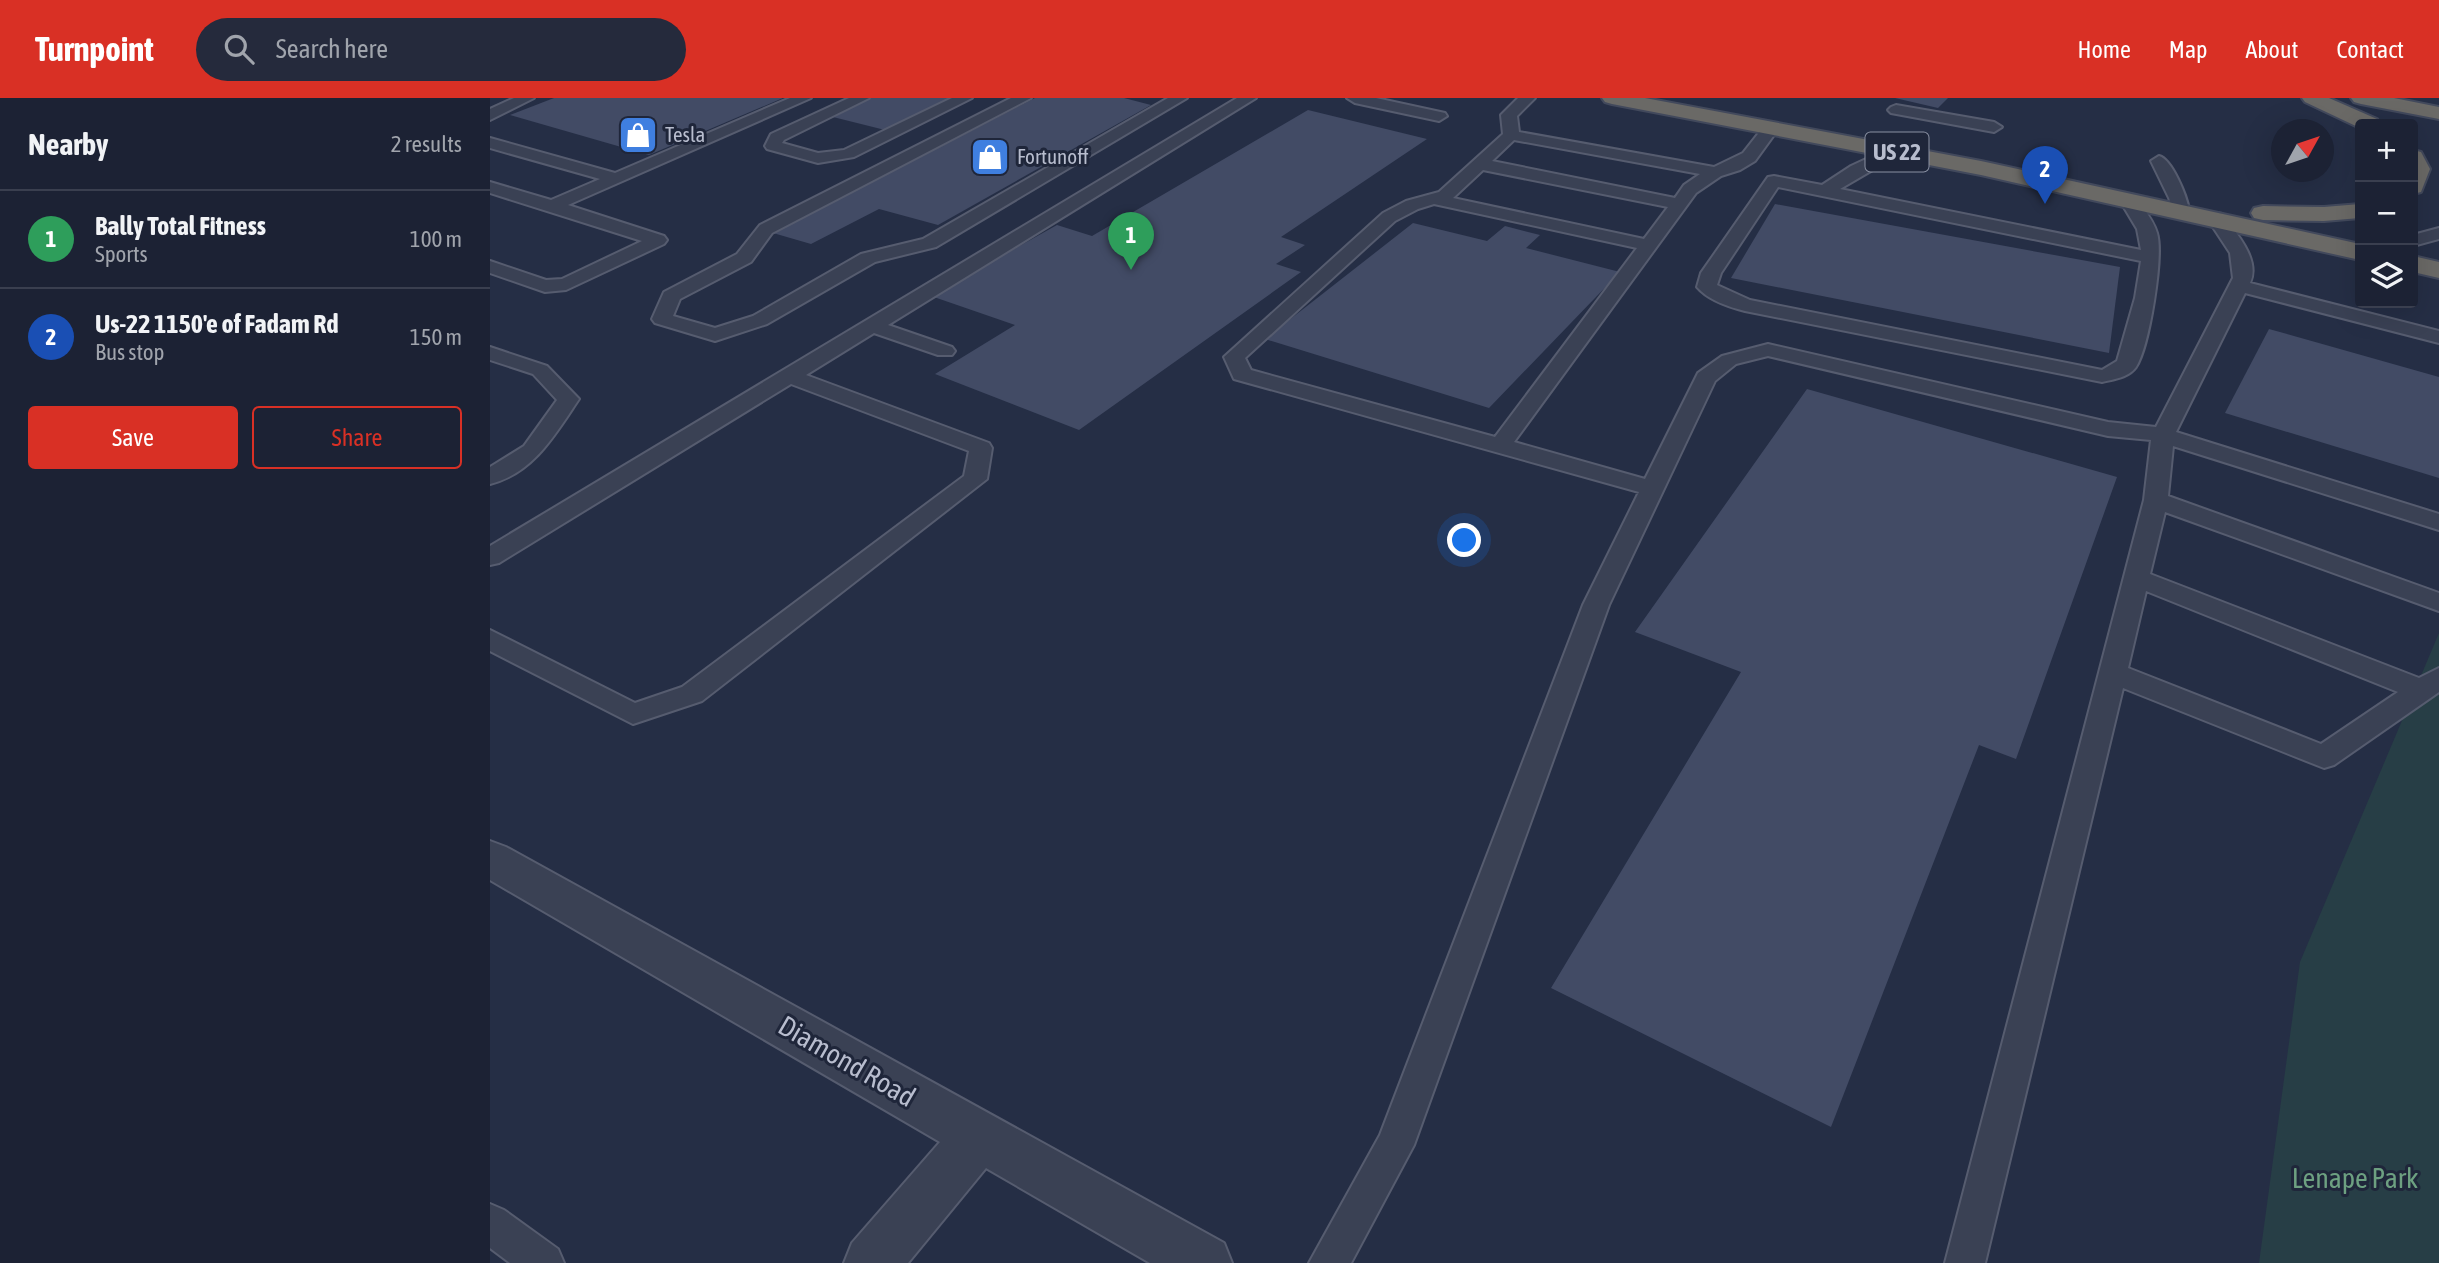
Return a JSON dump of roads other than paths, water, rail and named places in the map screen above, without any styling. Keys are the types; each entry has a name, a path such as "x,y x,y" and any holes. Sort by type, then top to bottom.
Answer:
{"highway":[{"name":"US 22","path":"1612,98 1894,151 2128,199 2355,251"},
{"path":"2312,98 2358,119"},
{"path":"2368,99 2439,113"},
{"path":"2180,210 2300,214 2355,211"},
{"path":"2418,265 2439,270"}],"street":[{"name":"Diamond Road","path":"490,859 1204,1263"},
{"path":"873,1263 979,1136"}],"lane":[{"path":"490,115 526,98"},
{"path":"552,206 803,98"},
{"path":"861,98 777,137 774,146 818,158 848,154 964,98"},
{"path":"1023,98 765,229 744,258 671,296 662,319 715,335 760,320 868,258 929,243 1174,99"},
{"path":"490,557 1248,98"},
{"path":"1355,98 1404,102 1438,116"},
{"path":"1511,135 1509,115 1527,98"},
{"path":"1896,110 1994,127"},
{"path":"1500,446 1690,189 1715,172 1749,158 1771,128"},
{"path":"1511,135 1445,196 1412,205 1389,217 1234,357 1242,374 1653,488"},
{"path":"1511,135 1715,172"},
{"path":"490,143 615,178"},
{"path":"1825,191 1857,170 1894,151"},
{"path":"2159,161 2178,198 2180,210"},
{"path":"1481,164 1679,204"},
{"path":"2128,199 2148,233 2150,257 2147,284 2127,363 2117,372 2102,376 1745,304 1707,287 1711,273 1774,181 2150,257"},
{"path":"490,187 658,240 566,284 545,286 490,267"},
{"path":"1434,199 1648,246"},
{"path":"1965,1263 2156,500 2163,435 2239,286 2244,269 2242,260 2216,218"},
{"path":"2418,240 2439,233"},
{"path":"2239,286 2439,337"},
{"path":"873,326 946,351"},
{"path":"1329,1263 1395,1145 1596,605 1706,378 1729,360 1768,350 2108,429 2163,435 2439,522"},
{"path":"490,353 540,370 568,399 532,451 490,477"},
{"path":"490,639 634,714 692,694 975,479 981,447 789,376"},
{"path":"2156,500 2439,602"},
{"path":"2137,578 2430,684"},
{"path":"2112,673 2324,757 2430,684"},
{"path":"490,1224 544,1263"}],"place":[{"name":"Tesla","path":"638,135"},
{"name":"Fortunoff","path":"990,157"},
{"name":"Us-22 1150'e of Fadam Rd","path":"2045,204"},
{"name":"Bally Total Fitness","path":"1131,270"}],"park label":[{"name":"Lenape Park","path":"2355,1178"}]}
